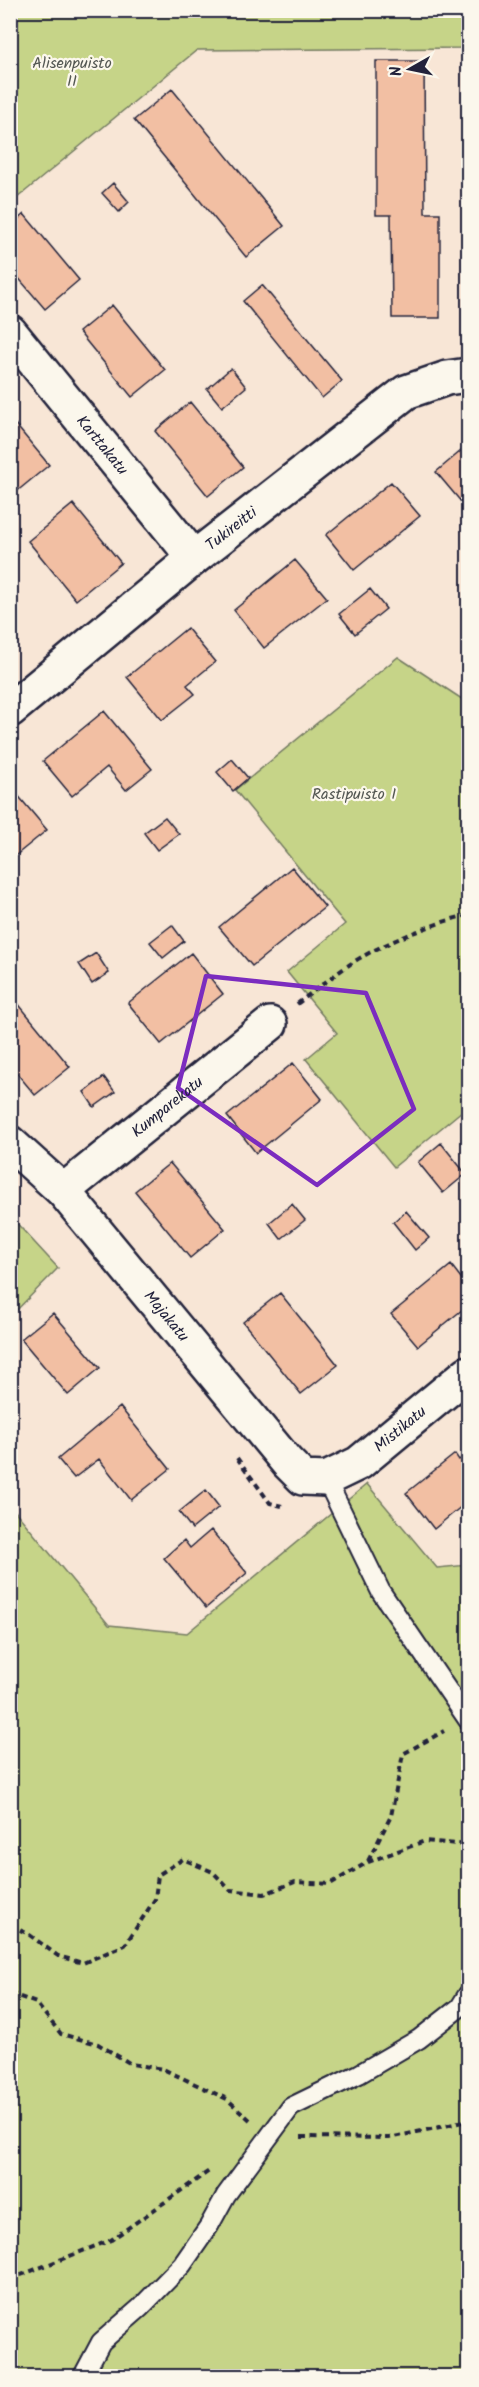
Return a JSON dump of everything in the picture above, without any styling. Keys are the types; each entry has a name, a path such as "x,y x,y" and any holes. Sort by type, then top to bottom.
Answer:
{"street":[{"name":"Karttakatu","path":"10,332 194,558"},
{"name":"Tukireitti","path":"10,710 194,558 406,392 447,378 468,375"},
{"name":"Kumparekatu","path":"63,1191 270,1024"},
{"name":"Majakatu","path":"10,1143 63,1191 287,1462 303,1478 326,1479"},
{"name":"Mistikatu","path":"326,1479 359,1463 468,1372"}],"lane":[{"path":"326,1479 381,1592 468,1720"},
{"path":"83,2376 101,2342 140,2308 182,2265 209,2226 226,2195 291,2107 358,2074 419,2039 460,2007 468,1994"}],"path":[{"path":"270,1024 351,963 400,939 451,919 468,915"},
{"path":"368,1862 391,1816 403,1754 468,1720"},
{"path":"10,1926 27,1933 58,1956 83,1964 125,1945 155,1899 158,1875 183,1859 213,1872 230,1890 264,1894 295,1882 330,1884 368,1862 425,1841 468,1845"},
{"path":"10,1993 36,2003 61,2034 98,2044 131,2064 163,2069 227,2099 268,2137 389,2138 468,2121"},
{"path":"10,2276 21,2275 111,2240 212,2170"}],"highlighted area":[{"path":"206,976 366,993 414,1109 317,1185 178,1088"}],"green space":[{"name":"Alisenpuisto II","path":"11,10 468,11 468,48 197,50 11,203"},
{"name":"Rastipuisto I","path":"398,657 468,703 468,1106 394,1167 306,1059 337,1033 287,972 345,924 235,790"},
{"path":"11,1217 58,1268 11,1316"},
{"path":"367,1484 437,1568 468,1565 468,2376 11,2376 10,1505 109,1625 187,1633"}],"building":[{"path":"376,61 424,61 425,213 440,213 440,318 392,318 391,215 376,215"},
{"path":"172,89 284,226 246,257 134,120"},
{"path":"113,183 129,202 119,212 102,193"},
{"path":"24,214 79,280 45,309 10,268 10,226"},
{"path":"262,285 342,381 322,398 243,301"},
{"path":"112,305 165,370 132,397 79,332"},
{"path":"231,368 246,387 222,407 207,389"},
{"path":"190,402 243,467 208,496 155,431"},
{"path":"10,418 49,465 10,497"},
{"path":"468,445 468,510 436,472"},
{"path":"391,482 420,516 354,570 326,535"},
{"path":"73,504 121,563 76,600 28,541"},
{"path":"295,560 327,598 264,648 234,610"},
{"path":"370,589 386,609 355,634 339,614"},
{"path":"187,628 215,662 187,685 195,694 162,720 127,677"},
{"path":"104,711 152,769 126,790 107,767 72,796 43,761"},
{"path":"232,759 248,778 233,791 217,772"},
{"path":"10,786 47,830 10,860"},
{"path":"165,817 179,834 157,850 144,833"},
{"path":"292,867 325,907 252,966 219,927"},
{"path":"172,925 184,941 163,958 150,942"},
{"path":"96,953 109,973 92,984 79,964"},
{"path":"191,953 223,994 161,1044 128,1003"},
{"path":"16,1001 70,1067 35,1095 10,1065 10,1005"},
{"path":"293,1063 322,1099 256,1153 227,1116"},
{"path":"104,1077 115,1092 94,1107 84,1092"},
{"path":"441,1143 466,1174 443,1193 418,1162"},
{"path":"170,1163 225,1229 190,1258 135,1191"},
{"path":"292,1204 305,1220 281,1239 269,1223"},
{"path":"406,1211 429,1238 415,1250 393,1222"},
{"path":"451,1265 468,1287 468,1305 418,1346 391,1314"},
{"path":"280,1293 338,1365 301,1394 243,1322"},
{"path":"53,1313 100,1368 68,1395 21,1339"},
{"path":"120,1407 170,1469 131,1500 99,1459 74,1478 58,1459"},
{"path":"468,1453 468,1501 434,1529 406,1493 455,1454 459,1460"},
{"path":"206,1490 219,1507 192,1529 179,1512"},
{"path":"211,1530 247,1573 206,1608 164,1558 184,1540 190,1548"}]}
